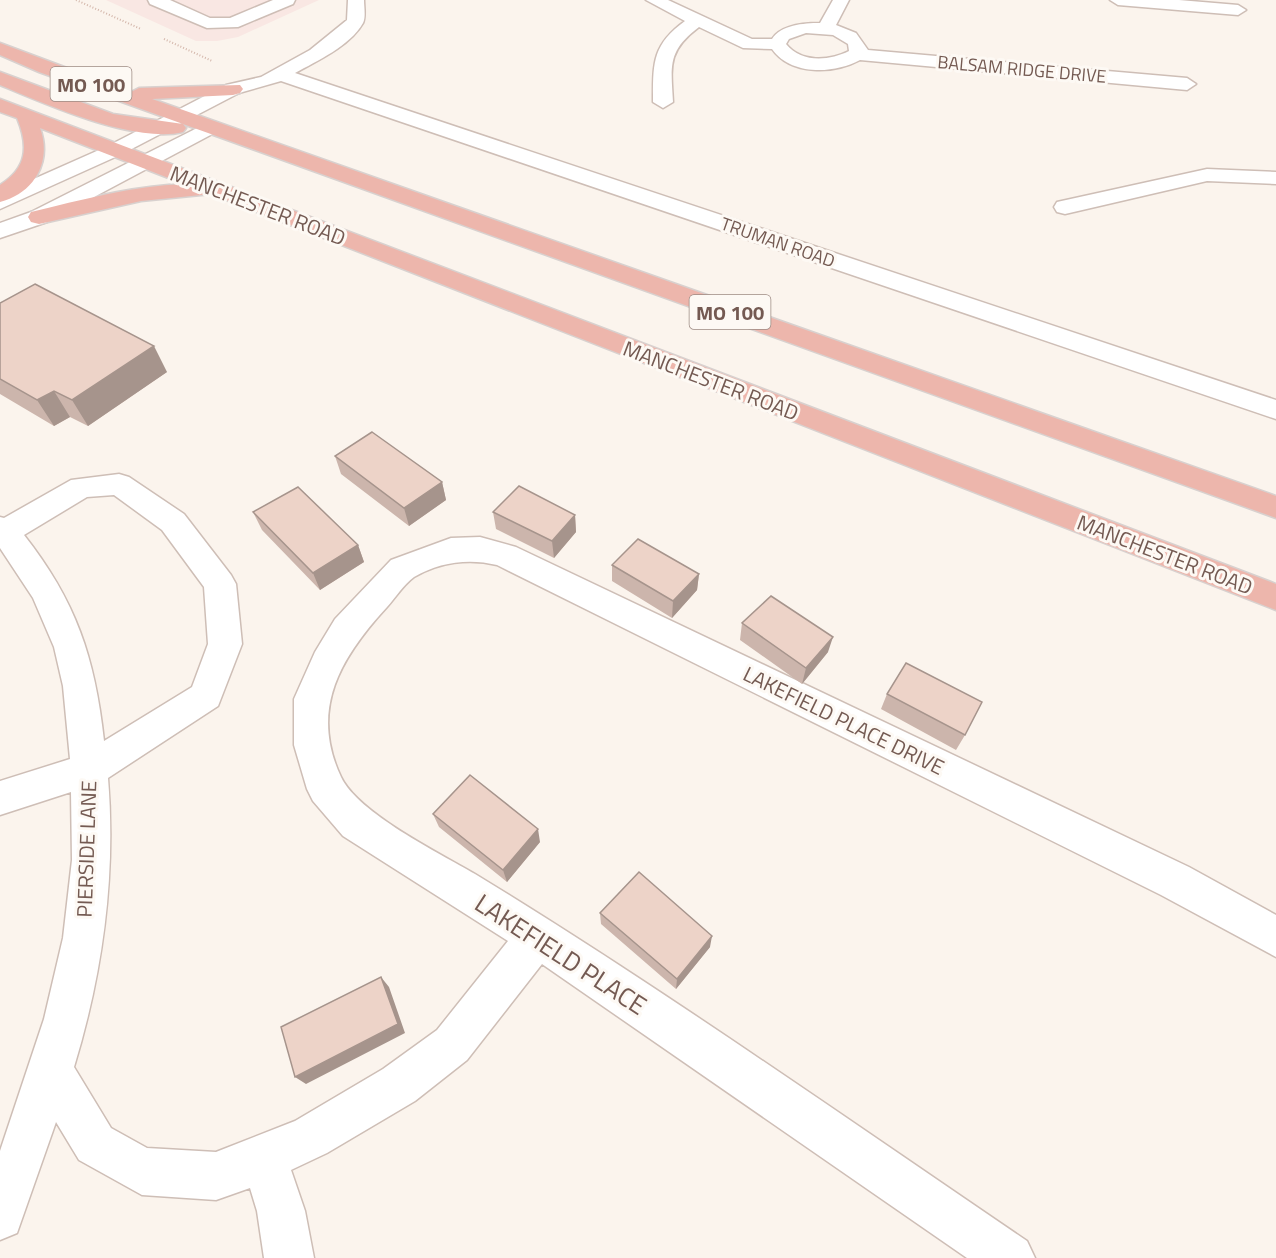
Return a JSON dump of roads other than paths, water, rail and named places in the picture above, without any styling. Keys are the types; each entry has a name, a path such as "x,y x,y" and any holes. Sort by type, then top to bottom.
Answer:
{"highway":[{"name":"MO 100","path":"0,48 184,116 221,121 1276,507"},
{"path":"0,78 99,115 160,128 221,121"},
{"path":"120,94 233,89"},
{"name":"MO 100","path":"0,105 115,150"},
{"path":"0,195 19,181 31,167 36,154 36,138 25,115"},
{"name":"MANCHESTER ROAD","path":"115,150 1276,597"},
{"path":"39,217 167,189 222,190"}],"street":[{"path":"156,0 207,22 232,23 287,0"},
{"path":"0,202 115,150 233,89 273,77 340,37 356,21 356,0"},
{"path":"654,0 749,44 777,45 788,56 813,63 838,62 857,54 859,48 849,36 825,28 792,30 783,35 777,45"},
{"path":"825,28 841,0"},
{"path":"1118,0 1238,10"},
{"path":"663,102 662,54 678,34 698,20"},
{"name":"BALSAM RIDGE DRIVE","path":"857,54 1187,84"},
{"path":"248,104 256,99 273,77"},
{"name":"TRUMAN ROAD","path":"273,77 1276,410"},
{"name":"MANCHESTER ROAD","path":"0,231 39,217 221,121"},
{"path":"1065,207 1207,175 1276,178"},
{"path":"0,798 88,770 206,696 225,644 220,584 173,522 120,484 81,487 2,530"},
{"name":"PIERSIDE LANE","path":"0,1216 51,1071 79,963 89,897 92,812 76,666 56,610 19,548 2,530"},
{"name":"LAKEFIELD PLACE DRIVE","path":"402,569 451,550 480,549 505,555 1175,881 1276,937"},
{"name":"LAKEFIELD PLACE","path":"402,569 347,628 327,662 311,699 312,745 326,789 357,823 538,936 1010,1258"},
{"path":"51,1071 95,1144 142,1171 216,1176 264,1160 311,1137 399,1085 452,1045 538,936"},
{"path":"264,1160 281,1212 289,1258"}]}
